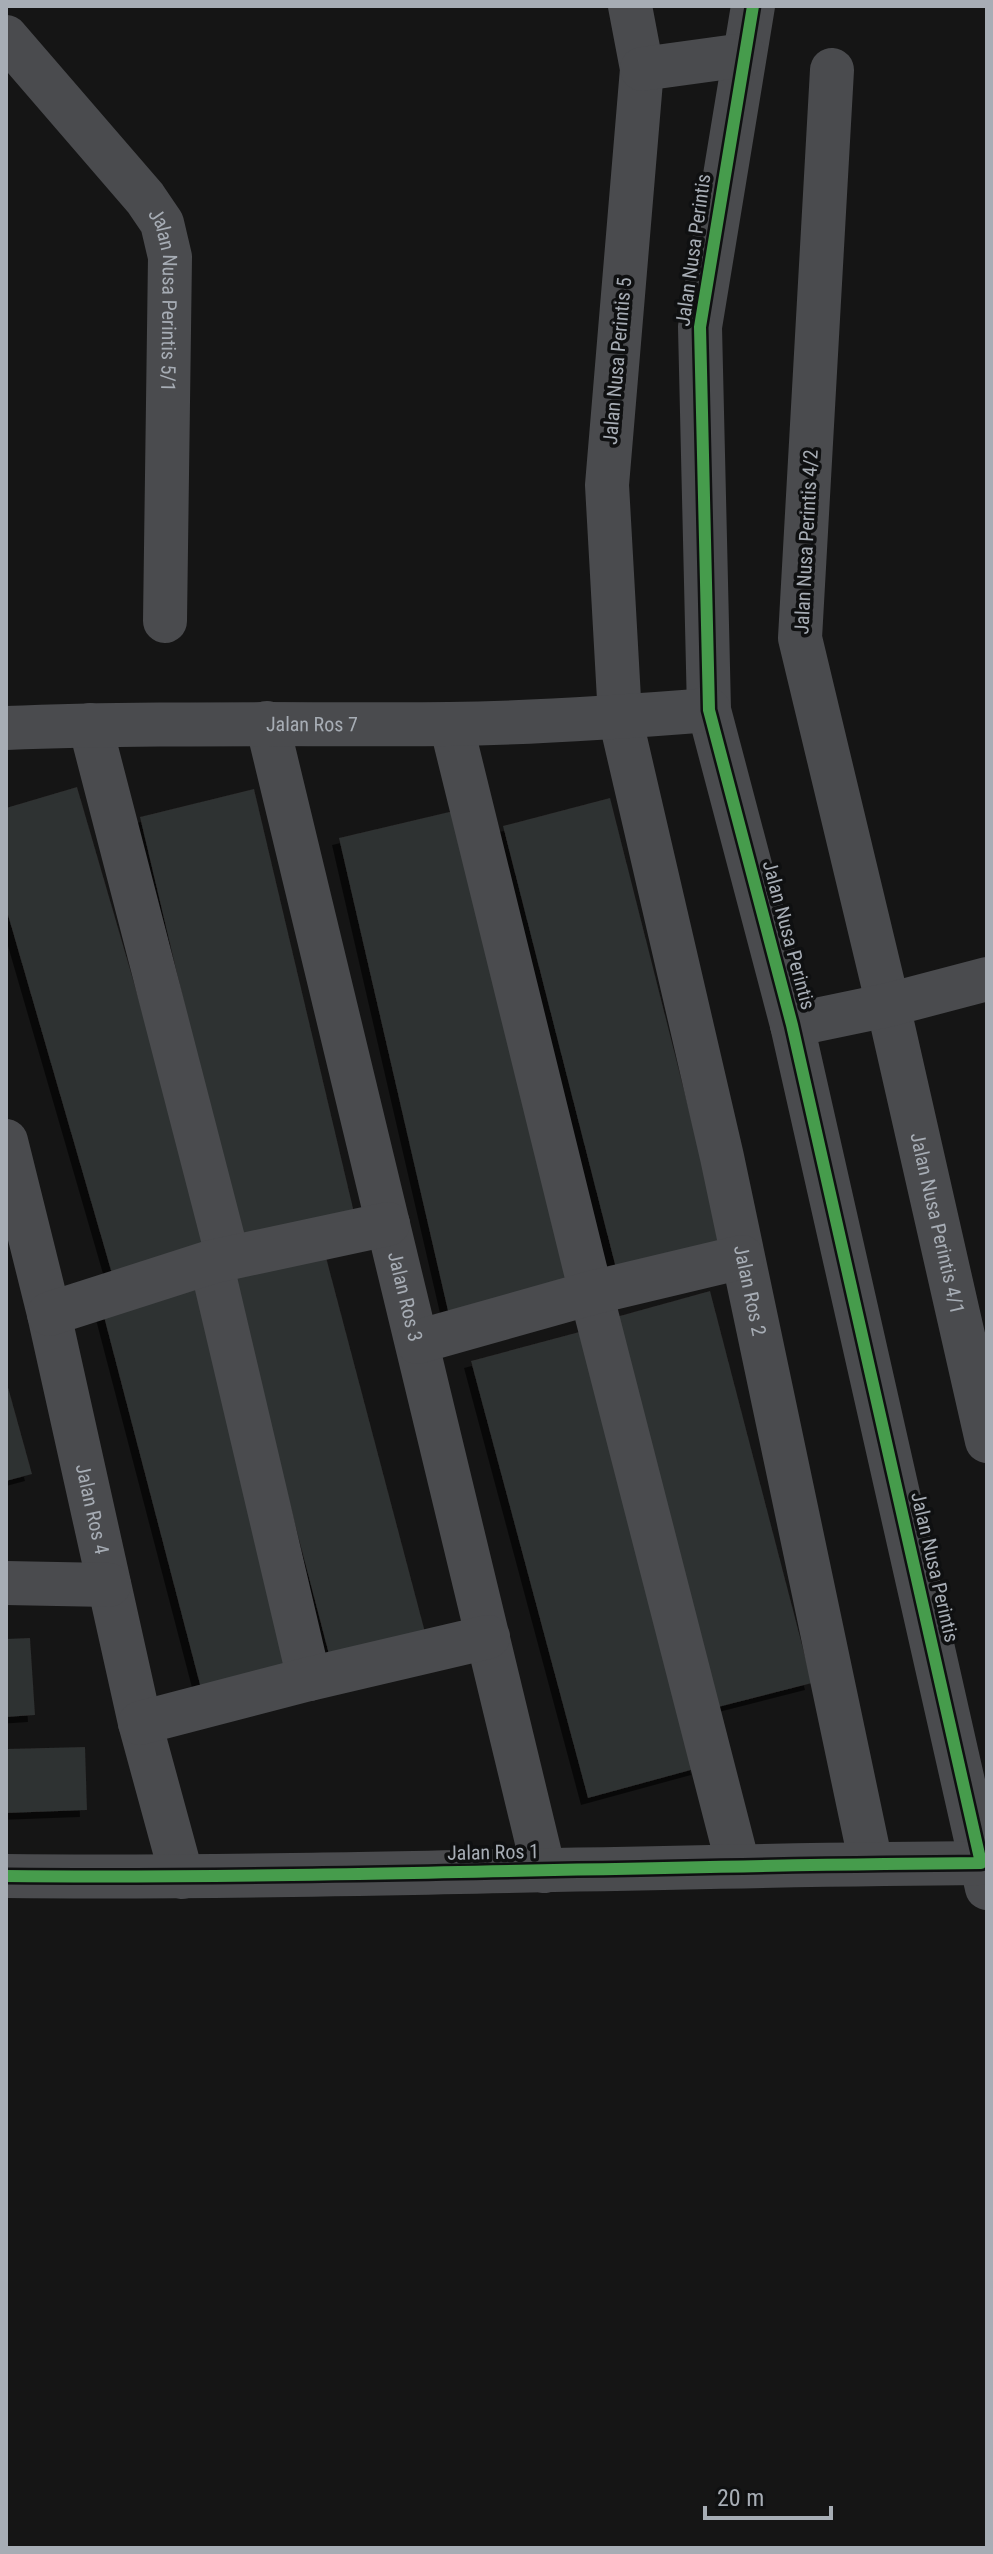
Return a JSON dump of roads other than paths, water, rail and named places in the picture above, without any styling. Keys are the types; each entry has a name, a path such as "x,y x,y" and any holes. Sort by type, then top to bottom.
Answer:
{"street":[{"name":"Jalan Nusa Perintis 5","path":"620,717 607,485 642,69 630,6"},
{"name":"Jalan Nusa Perintis","path":"753,6 700,327 709,710 792,1025 984,1876"},
{"name":"Jalan Nusa Perintis 5/1","path":"6,37 145,198 162,223 170,257 165,621"},
{"path":"642,69 744,55"},
{"name":"Jalan Nusa Perintis 4/2","path":"832,70 800,638 888,1005"},
{"name":"Jalan Ros 7","path":"6,728 267,723 451,724 709,710"},
{"name":"Jalan Ros 2","path":"620,717 719,1142 871,1864"},
{"name":"Jalan Ros 3","path":"267,723 544,1871"},
{"path":"451,724 591,1293 738,1865"},
{"path":"90,725 219,1260 309,1679"},
{"path":"792,1025 888,1005 987,979"},
{"name":"Jalan Nusa Perintis 4/1","path":"888,1005 987,1441"},
{"name":"Jalan Ros 4","path":"6,1141 49,1314 140,1723 182,1877"},
{"path":"49,1314 219,1260 388,1224"},
{"path":"417,1342 591,1293 742,1257"},
{"path":"6,1583 109,1585"},
{"path":"140,1723 488,1637"},
{"name":"Jalan Ros 1","path":"6,1876 182,1877 871,1864 984,1876"}]}
